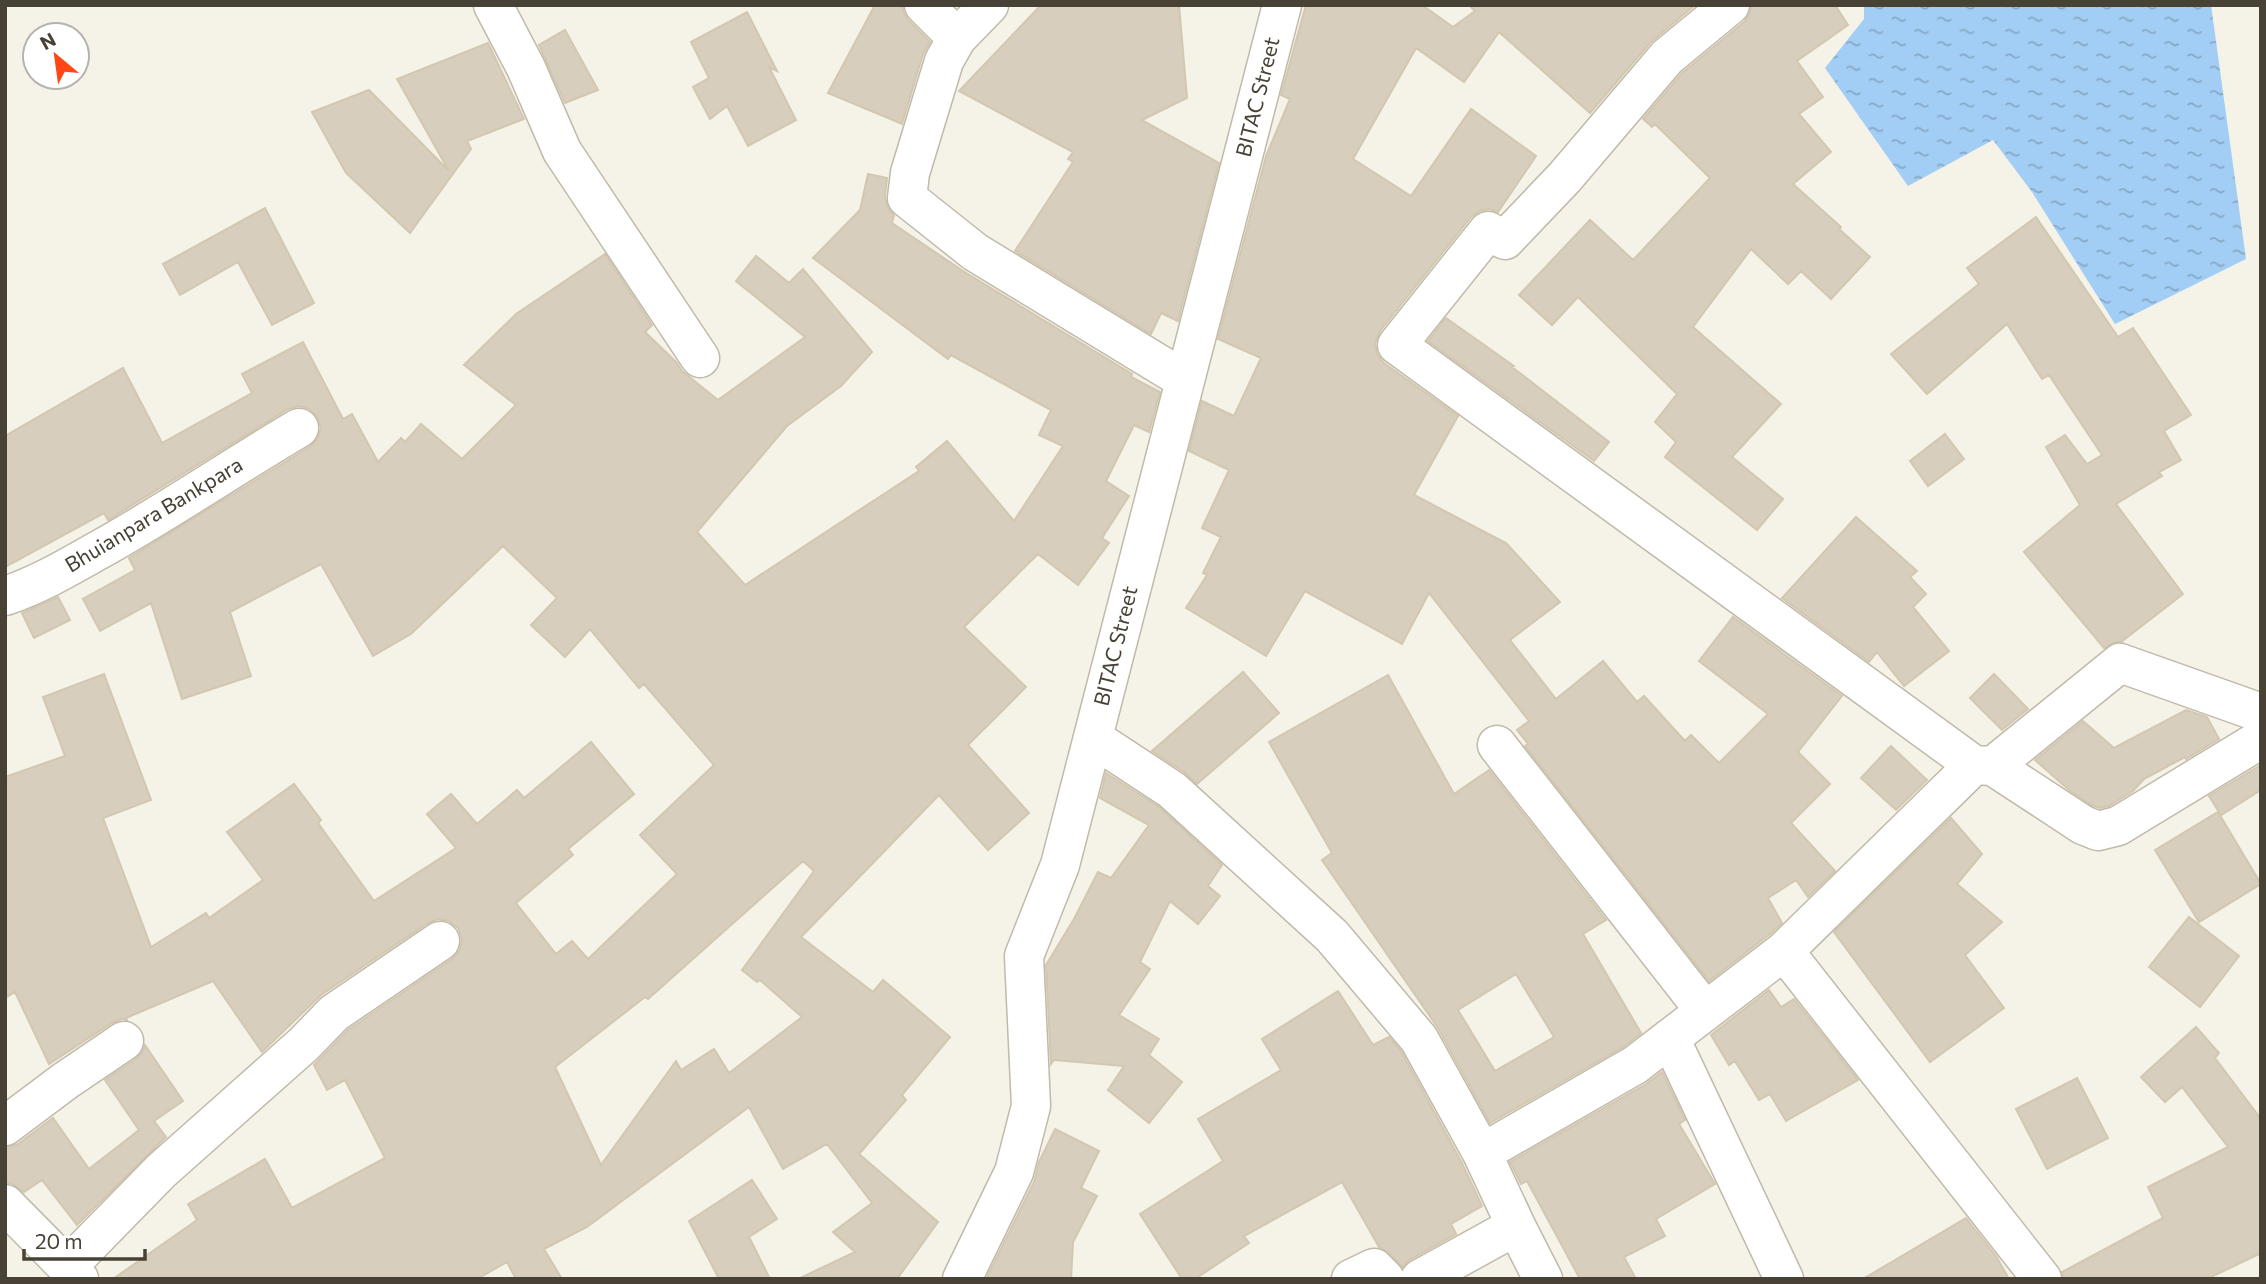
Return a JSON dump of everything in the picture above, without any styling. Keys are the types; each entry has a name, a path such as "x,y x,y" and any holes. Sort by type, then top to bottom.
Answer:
{"street":[{"path":"493,5 526,68 562,151 699,358"},
{"path":"925,5 957,38"},
{"path":"989,5 957,38 944,61 910,173 907,198 975,252 1185,380"},
{"name":"BITAC Street","path":"962,1279 1014,1172 1031,1106 1024,956 1060,865 1282,5"},
{"path":"1730,5 1667,57 1565,177 1505,240 1488,231 1397,345 1983,765 2083,825 2098,831 2118,826 2261,739"},
{"name":"Bhuianpara Bankpara","path":"5,596 32,587 145,525 224,472 299,428"},
{"path":"1482,1153 1635,1065 1784,951 1983,765 2120,663 2261,713"},
{"path":"1093,738 1172,790 1332,936 1419,1039 1482,1153 1543,1279"},
{"path":"1497,744 1705,1011"},
{"path":"5,1204 73,1273 161,1171 304,1044 334,1013 440,942"},
{"path":"1784,951 2042,1279"},
{"path":"1670,1038 1784,1279"},
{"path":"5,1126 124,1041"},
{"path":"1420,1279 1516,1226"},
{"path":"1351,1279 1374,1268 1385,1279"}],"water":[{"path":"1864,5 2211,5 2246,259 2115,324 2032,192 1993,140 1908,186 1825,68 1864,19"}],"building":[{"path":"875,5 903,5 908,20 930,42 923,54 902,124 828,93"},
{"path":"1041,5 1179,5 1187,98 1142,120 1219,163 1178,321 1161,313 1151,334 1015,251 1073,162 1068,159 1073,152 959,91"},
{"path":"1306,5 1422,5 1453,27 1475,11 1469,5 1695,5 1650,43 1590,113 1499,32 1464,82 1416,48 1353,159 1411,196 1471,109 1536,156 1498,212 1489,209 1479,211 1471,217 1380,331 1375,343 1377,354 1384,363 1458,416 1414,495 1506,543 1560,602 1510,640 1556,699 1603,661 1637,702 1644,696 1685,741 1691,735 1719,763 1768,714 1699,661 1733,617 1842,696 1798,752 1830,784 1791,823 1835,871 1808,897 1796,880 1768,898 1782,923 1709,981 1525,746 1528,744 1517,730 1529,721 1429,593 1402,644 1305,591 1266,656 1186,608 1207,575 1203,573 1221,537 1202,528 1229,470 1189,451 1202,401 1234,416 1261,358 1218,339 1266,156 1290,99 1281,95"},
{"path":"1751,5 1835,5 1848,25 1797,61 1823,97 1799,114 1831,152 1793,184 1870,257 1831,299 1801,271 1788,284 1751,249 1693,327 1781,404 1732,457 1783,499 1757,530 1665,457 1676,442 1655,422 1677,394 1578,297 1552,325 1519,295 1590,220 1633,260 1710,178 1655,124 1652,127 1643,119 1682,73 1744,22 1750,13"},
{"path":"747,12 777,71 769,67 796,120 748,146 727,106 710,119 693,87 709,78 691,42"},
{"path":"565,30 598,90 565,103 539,45"},
{"path":"488,43 524,119 467,141 471,149 410,233 346,173 312,112 369,90 449,171 397,79"},
{"path":"868,174 887,178 885,196 887,207 894,215 892,223 963,271 1132,374 1131,377 1160,392 1149,432 1134,425 1106,481 1129,496 1102,538 1109,543 1078,585 1038,554 964,627 1026,687 968,745 1029,813 988,850 939,795 801,937 873,992 883,980 950,1037 902,1095 906,1100 859,1154 938,1222 897,1279 798,1279 855,1252 833,1232 872,1203 827,1144 783,1169 749,1107 587,1227 544,1249 562,1279 516,1279 507,1262 477,1279 113,1279 197,1220 188,1204 265,1159 292,1208 385,1158 345,1080 327,1090 314,1065 348,1030 452,959 460,950 462,939 458,928 449,921 438,919 428,923 321,995 262,1052 213,981 126,1018 127,1020 112,1023 49,1064 15,992 5,998 5,777 65,756 43,697 104,674 151,800 103,818 151,947 206,913 209,918 263,880 227,832 294,784 321,820 318,823 374,901 456,848 427,814 451,794 477,824 517,790 524,798 591,742 634,794 568,849 573,855 516,903 556,954 572,941 588,959 677,874 640,835 714,765 644,684 639,688 590,629 565,657 531,625 557,598 503,546 411,634 373,656 321,564 230,612 251,676 182,699 151,603 100,631 83,599 135,570 129,558 311,446 318,438 321,428 317,416 309,409 299,406 288,409 108,520 104,513 5,567 5,436 123,368 162,443 252,393 242,374 303,342 343,419 352,414 378,462 401,438 405,442 421,424 462,459 516,405 464,365 516,314 605,254 652,325 645,332 682,371 718,400 805,337 736,281 756,256 789,283 803,269 872,352 841,386 787,426 697,532 745,585 919,471 916,467 947,441 1014,521 1063,446 1039,435 1051,410 951,355 948,359 813,258 860,210","holes":["803,861 814,871 742,970 757,982 760,980 802,1017 729,1073 714,1049 681,1070 676,1061 601,1165 555,1067 645,997 648,999"]},
{"path":"265,208 314,303 272,325 238,262 180,295 163,264"},
{"path":"2036,217 2118,337 2133,328 2191,415 2164,431 2181,460 2159,472 2162,476 2116,504 2183,594 2121,642 2104,648 2024,552 2080,505 2046,447 2065,435 2087,464 2102,455 2049,375 2042,379 2007,324 1927,394 1891,354 1979,284 1967,268"},
{"path":"1446,318 1514,366 1512,367 1609,442 1594,461 1428,341"},
{"path":"1945,434 1964,459 1928,486 1910,461"},
{"path":"1856,517 1917,571 1910,577 1926,594 1913,607 1949,651 1904,686 1877,652 1869,662 1782,598"},
{"path":"58,597 70,620 34,638 22,613"},
{"path":"1243,672 1279,713 1197,784 1152,751"},
{"path":"1994,674 2028,709 2002,730 1970,698"},
{"path":"1388,675 1454,794 1489,770 1606,920 1583,934 1641,1033 1623,1047 1490,1123 1438,1028 1322,860 1332,853 1269,742","holes":["1516,974 1554,1037 1495,1071 1458,1010"]},
{"path":"2186,710 2207,717 2219,739 2186,759 2185,757 2144,779 2133,791 2109,806 2093,806 2069,790 2035,760 2083,721 2114,748"},
{"path":"1891,746 1927,780 1896,810 1861,778"},
{"path":"2261,765 2261,790 2221,815 2209,796"},
{"path":"1106,773 1159,807 1222,865 1208,886 1220,896 1198,924 1170,901 1140,962 1150,969 1119,1015 1159,1039 1149,1055 1182,1082 1149,1123 1108,1090 1124,1066 1054,1060 1051,1064 1046,965 1098,872 1111,878 1149,825 1100,798"},
{"path":"2218,812 2261,884 2199,922 2155,850"},
{"path":"1951,818 1982,854 1957,884 2002,922 1965,955 2004,1008 1930,1062 1834,932"},
{"path":"2189,917 2239,956 2200,1007 2149,967"},
{"path":"1769,990 1781,1007 1794,999 1858,1080 1786,1121 1770,1094 1759,1100 1735,1061 1729,1065 1711,1035"},
{"path":"1338,991 1373,1045 1389,1037 1401,1051 1462,1163 1482,1206 1451,1224 1456,1234 1409,1260 1402,1267 1379,1247 1342,1182 1244,1236 1249,1243 1195,1279 1182,1279 1140,1214 1223,1161 1198,1119 1281,1070 1262,1039"},
{"path":"2196,1027 2219,1053 2215,1058 2261,1119 2261,1253 2207,1279 2063,1279 2062,1272 2163,1218 2148,1187 2228,1147 2182,1087 2165,1102 2141,1077"},
{"path":"145,1045 183,1101 154,1121 166,1137 77,1225 42,1180 24,1192 11,1183 5,1183 5,1147 18,1144 53,1118 89,1169 139,1130 105,1080 136,1059"},
{"path":"1662,1072 1685,1120 1679,1124 1715,1184 1656,1219 1665,1236 1624,1257 1636,1279 1580,1279 1527,1181 1521,1184 1510,1162 1646,1084"},
{"path":"2077,1078 2108,1138 2047,1169 2016,1109"},
{"path":"1055,1129 1099,1151 1081,1188 1097,1196 1073,1242 1071,1279 986,1279 1034,1182 1039,1162"},
{"path":"752,1180 777,1219 749,1237 770,1279 719,1279 689,1221"},
{"path":"1966,1218 1996,1256 2009,1279 1863,1279"}]}
